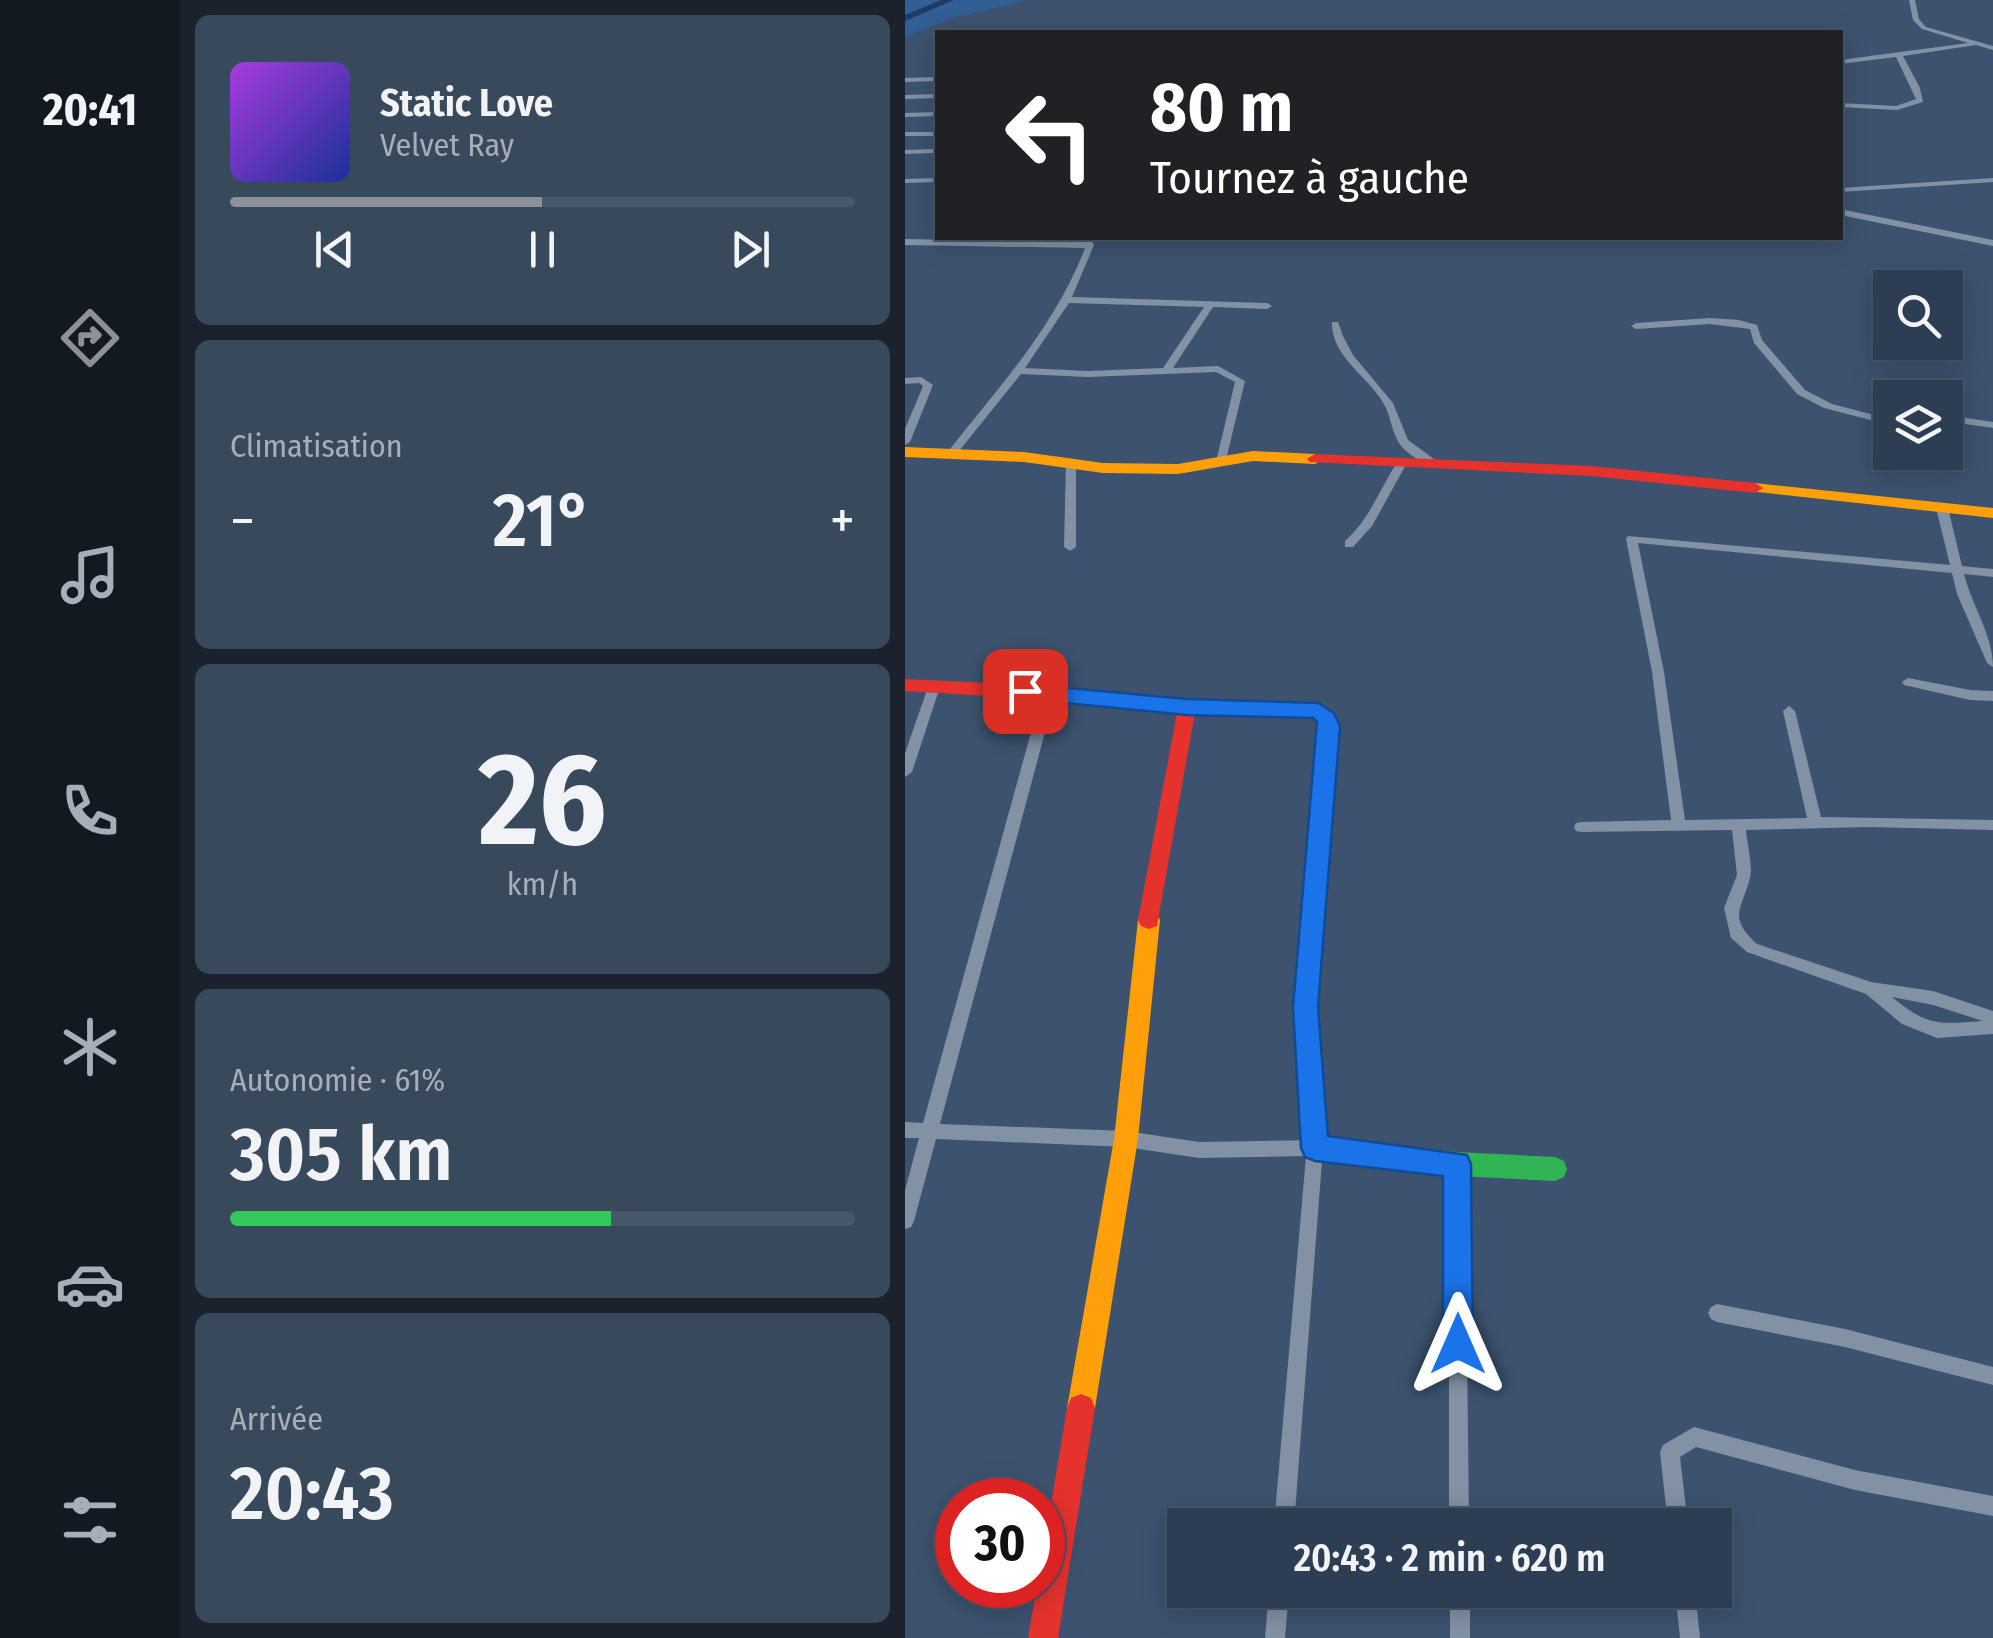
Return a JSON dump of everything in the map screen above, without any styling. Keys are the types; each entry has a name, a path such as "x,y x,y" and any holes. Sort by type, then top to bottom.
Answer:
{"street":[{"path":"1912,0 1916,20 1924,28 1993,48"},
{"path":"1843,62 1974,44"},
{"path":"1843,104 1897,108 1920,100 1919,91 1903,70 1899,54"},
{"path":"905,80 935,78"},
{"path":"905,97 935,96"},
{"path":"905,115 935,114"},
{"path":"905,134 935,134"},
{"path":"905,152 933,151"},
{"path":"905,180 935,180"},
{"path":"1843,190 1993,180"},
{"path":"1843,213 1993,243"},
{"path":"905,242 1088,242 1083,270 1065,300 1017,371 951,454"},
{"path":"1065,300 1267,306"},
{"path":"1167,371 1210,304"},
{"path":"1636,326 1675,325 1688,320 1755,326 1757,341 1801,392 1828,406 1873,418"},
{"path":"1335,324 1347,356 1385,398 1400,436 1408,447 1434,464"},
{"path":"1017,371 1219,370 1240,380 1221,462"},
{"path":"905,382 921,380 928,385 905,442"},
{"path":"1963,420 1993,424"},
{"path":"905,452 1161,470 1253,456 1591,471 1993,513"},
{"path":"1070,547 1071,462"},
{"path":"1349,544 1367,530 1402,463"},
{"path":"1941,508 1957,570 1993,663"},
{"path":"1679,825 1658,672 1632,539 1993,572"},
{"path":"1908,682 1970,696 1993,696"},
{"path":"905,685 1055,693 1187,707 1318,711 1329,726 1305,1007 1315,1148 1286,1508"},
{"path":"905,772 934,687"},
{"path":"905,1221 1037,736 1055,693"},
{"path":"1043,1638 1127,1139 1151,899 1178,772 1187,707"},
{"path":"1789,710 1815,823"},
{"path":"1738,824 1744,875 1731,908 1736,934 1752,948 1871,989 1901,990 1993,1018"},
{"path":"1581,827 1993,825"},
{"path":"1871,989 1907,1018 1937,1032 1993,1027"},
{"path":"905,1130 1127,1139 1199,1150 1315,1148 1457,1164 1555,1168"},
{"path":"1457,1164 1459,1508"},
{"path":"1717,1314 1845,1338 1993,1376"},
{"path":"1676,1508 1670,1452 1694,1437 1855,1480 1993,1506"},
{"path":"1275,1638 1278,1608"},
{"path":"1460,1608 1460,1638"},
{"path":"1687,1608 1690,1638"}],"shaded area":[{"path":"905,0 1028,0 953,18 905,37"}],"waterway":[{"path":"905,18 949,0"}],"traffic: fast":[{"path":"1187,707 1318,711 1329,726 1306,1007 1315,1148 1457,1164 1555,1169"}],"traffic: slow":[{"path":"905,452 1024,457 1103,468 1178,469 1253,456 1315,459"},
{"path":"1755,488 1993,513"},
{"path":"1081,1408 1126,1139 1149,920"}],"traffic: jam":[{"path":"1315,459 1591,471 1755,488"},
{"path":"905,685 1055,693 1187,707 1149,920"},
{"path":"1043,1638 1081,1408"}],"route":[{"path":"1025,691 1187,707 1318,711 1326,718 1329,726 1305,1007 1315,1148 1457,1164 1458,1344"}]}
